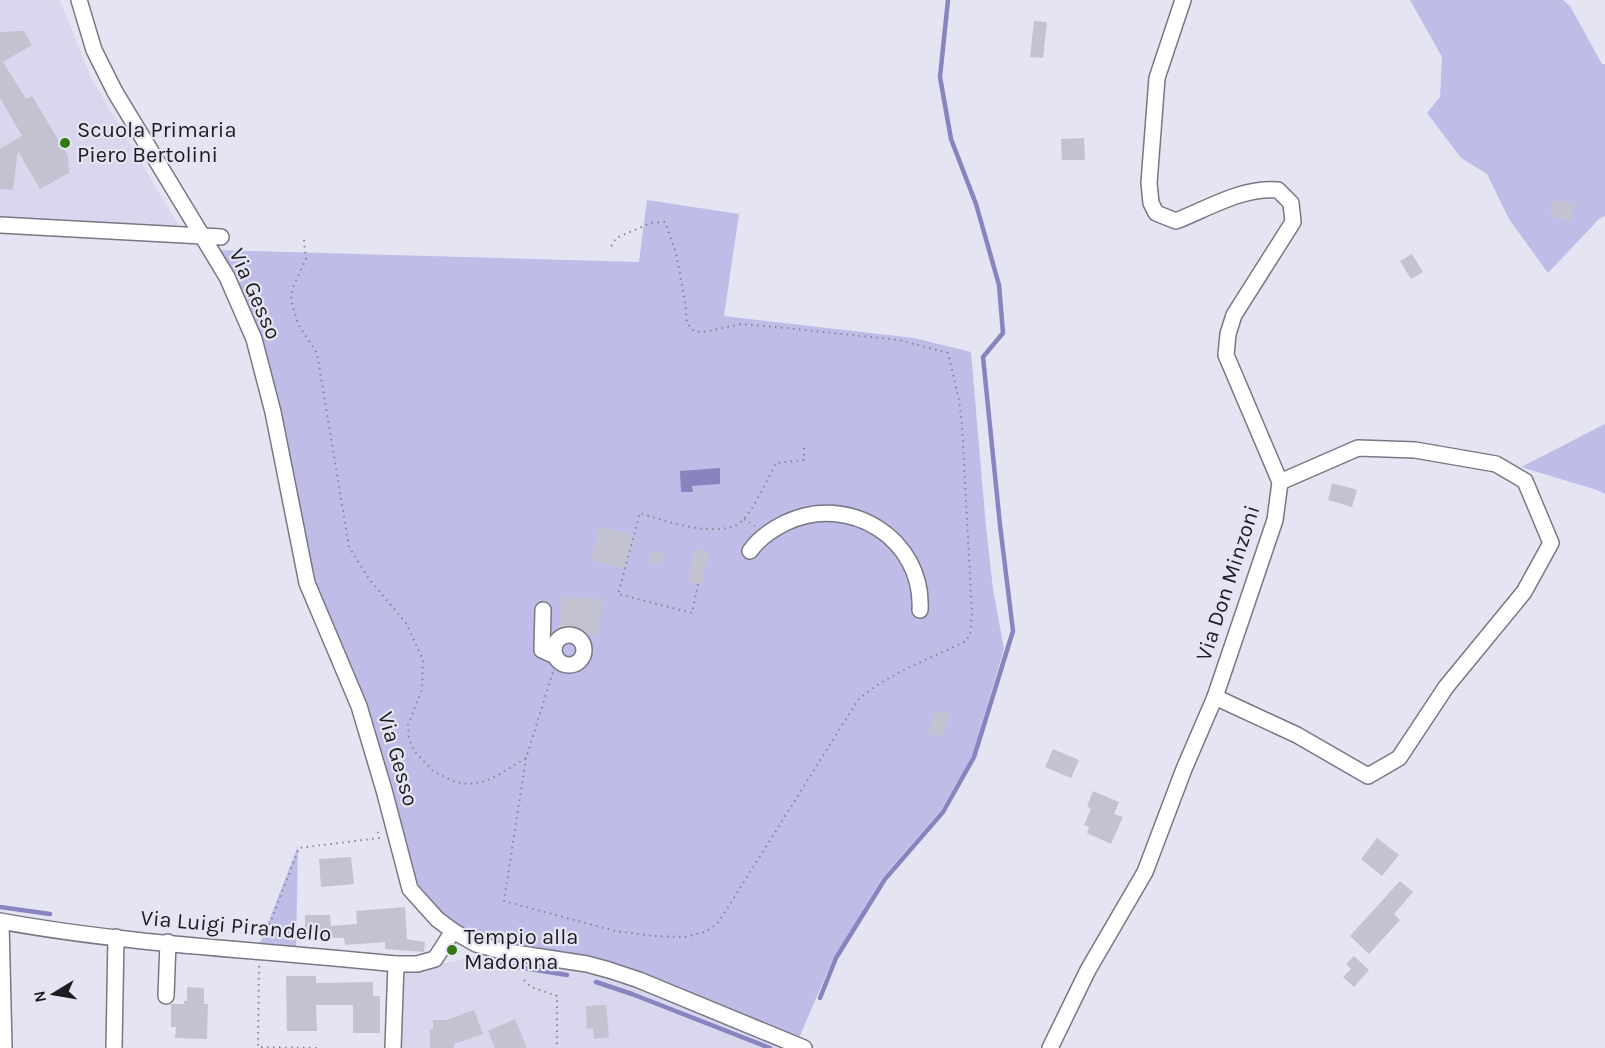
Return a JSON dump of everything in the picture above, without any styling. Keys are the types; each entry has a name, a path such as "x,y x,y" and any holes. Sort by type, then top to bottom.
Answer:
{"street":[{"name":"Via Gesso","path":"79,0 94,50 115,92 227,277 254,339 273,412 307,584 359,706 410,889 437,919 453,932 476,944 502,951 587,964 609,970 639,980 804,1048"},
{"name":"Via Don Minzoni","path":"1050,1048 1088,970 1145,872 1184,769 1215,697 1275,520 1280,482 1226,355 1228,334 1234,315 1293,222 1291,203 1278,190 1261,189 1210,205 1176,221 1156,213 1151,203 1149,183 1157,78 1183,0"},
{"name":"Via Gesso","path":"0,225 221,237"},
{"path":"1215,697 1297,735 1368,776 1399,758 1446,687 1524,592 1551,543 1525,481 1496,464 1415,450 1358,448 1280,482"},
{"path":"750,551 762,537 793,519 821,513 850,515 877,528 900,548 918,580 921,595 920,610"},
{"path":"543,610 542,650 556,658"},
{"path":"1,921 4,1048"},
{"name":"Via Luigi Pirandello","path":"1,921 42,929 396,964 417,964 435,959 453,932"},
{"path":"114,1048 116,937"},
{"path":"166,996 168,942"},
{"path":"393,1048 396,964"}],"path":[{"path":"556,658 526,758 504,901 636,935 685,937 705,932 717,924 858,700 886,680 966,641 970,634 972,614 963,436 959,400 948,353 899,340 742,324 703,332 694,331 687,323 676,253 665,222 651,223 616,238 609,250"},
{"path":"304,240 306,260 293,286 291,300 298,324 316,353 349,547 369,579 406,623 423,660 422,690 408,725 409,739 415,752 433,771 455,782 470,784 486,781 526,758"},
{"path":"698,584 692,614 618,594 640,513 690,528 735,527 744,519 776,463 804,460 804,444"},
{"path":"264,939 299,849 379,838 379,835"},
{"path":"259,960 258,1047 320,1048"},
{"path":"524,980 531,987 557,996 557,1048"}],"shaded area":[{"name":"Scuola Primaria Piero Bertolini","path":"0,0 60,0 91,78 183,233 0,219"},
{"path":"1410,0 1563,0 1570,6 1602,64 1605,64 1605,216 1599,219 1548,273 1509,219 1487,174 1461,158 1427,113 1440,97 1442,57"},
{"path":"647,200 739,214 724,316 914,338 971,352 986,527 993,589 1004,649 972,756 941,810 883,877 833,959 796,1045 630,977 487,954 441,924 410,877 368,737 297,557 265,380 216,250 639,262"},
{"path":"1605,424 1605,494 1521,467"},
{"path":"720,468 720,484 692,486 693,492 681,492 680,471"},
{"path":"298,846 296,948 259,946"},
{"path":"487,954 578,962 803,1048 391,1048 393,974"}],"building":[{"path":"1034,21 1047,22 1043,58 1030,57"},
{"name":"Scuola Primaria Piero Bertolini","path":"24,31 32,45 3,62 26,99 32,96 68,156 69,173 40,189 18,151 13,190 0,189 0,149 22,136 0,98 0,32"},
{"path":"1084,138 1085,160 1062,160 1061,139"},
{"path":"1553,200 1575,204 1571,221 1550,217"},
{"path":"1412,254 1423,272 1411,279 1400,261"},
{"path":"1332,483 1357,490 1352,507 1328,500"},
{"path":"599,526 634,535 625,569 591,560"},
{"path":"694,549 708,551 702,584 688,582"},
{"path":"650,551 663,552 661,563 649,562"},
{"path":"561,596 602,599 599,635 559,633"},
{"path":"935,711 949,714 943,737 929,733"},
{"path":"1053,749 1079,760 1071,778 1045,767"},
{"path":"1093,791 1119,802 1114,814 1123,817 1111,844 1087,833 1089,827 1084,825 1091,809 1087,806"},
{"path":"1377,838 1399,855 1382,876 1361,859"},
{"path":"351,857 354,884 321,887 319,859"},
{"path":"1400,881 1413,892 1394,914 1400,920 1369,954 1350,936"},
{"path":"405,907 407,939 425,942 424,952 385,949 385,942 345,945 344,938 305,938 305,915 330,915 331,926 357,924 356,911"},
{"path":"1354,956 1369,970 1354,987 1343,977 1351,969 1346,964"},
{"path":"286,976 316,976 316,983 373,982 373,996 380,996 380,1033 353,1033 353,1005 316,1005 317,1031 287,1031"},
{"path":"187,987 204,988 204,1004 208,1004 207,1039 175,1038 176,1027 171,1027 171,1004 184,1004 184,1001 187,1001"},
{"path":"606,1005 609,1037 594,1039 593,1028 587,1029 586,1006"},
{"path":"474,1010 483,1034 454,1044 454,1048 430,1048 430,1029 433,1029 433,1020 446,1020"},
{"path":"515,1019 527,1048 495,1048 488,1031"}],"waterway":[{"path":"820,998 836,958 885,879 943,812 974,757 1013,631 983,357 1003,333 999,285 976,204 951,139 940,77 948,0"},
{"path":"0,907 50,914"},
{"path":"473,960 567,975"},
{"path":"596,982 770,1048"}],"place":[{"name":"Scuola Primaria Piero Bertolini","path":"65,143"},
{"name":"Tempio alla Madonna","path":"452,950"}]}
